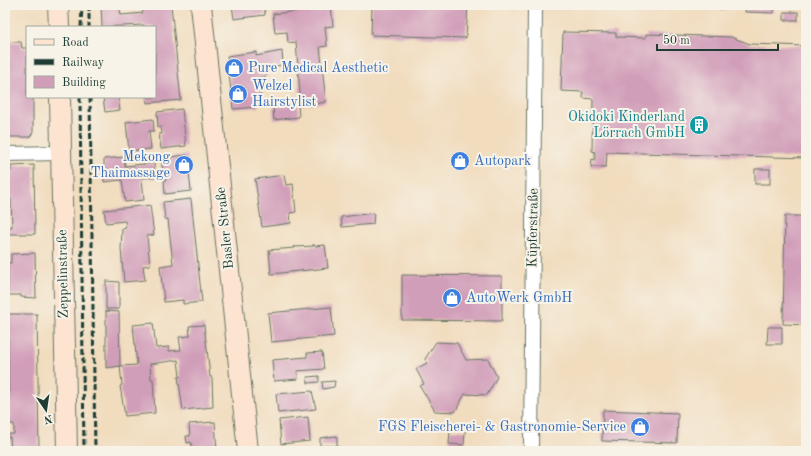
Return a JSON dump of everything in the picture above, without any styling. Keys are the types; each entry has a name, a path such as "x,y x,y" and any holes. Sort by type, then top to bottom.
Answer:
{"main road":[{"path":"58,5 58,26"},
{"name":"Basler Straße","path":"201,5 248,451"},
{"name":"Zeppelinstraße","path":"60,98 67,451"}],"street":[{"name":"Küpferstraße","path":"531,451 536,5"},
{"path":"5,154 60,153"}],"lane":[{"path":"720,5 729,5"}],"building":[{"path":"101,5 119,5 121,15 143,13 142,5 171,5 181,100 147,103 146,98 156,98 156,26 102,26"},
{"path":"232,5 264,5 265,15 234,19"},
{"path":"299,5 331,5 333,26 325,27 327,46 320,47 326,102 301,106 296,42 288,43 287,32 275,33 273,14 300,11"},
{"path":"372,5 468,5 466,38 371,35"},
{"path":"746,5 774,5 774,13 745,12"},
{"path":"784,12 798,12 798,20 784,20"},
{"name":"Okidoki Kinderland Lörrach GmbH","path":"563,32 616,33 616,37 646,38 646,34 731,37 750,44 806,46 806,158 607,152 606,167 591,167 592,159 595,160 595,152 592,151 593,99 583,98 583,92 561,91"},
{"path":"21,42 22,48 26,48 26,98 33,98 33,132 30,137 5,137 5,44"},
{"path":"282,51 283,65 268,67 269,72 265,77 255,78 256,82 260,82 261,96 257,96 258,107 233,109 227,56 256,52 256,56"},
{"path":"103,98 118,98 120,110 105,112"},
{"path":"298,104 299,117 274,120 273,107"},
{"path":"182,109 186,146 161,149 159,134 162,134 161,127 158,127 157,112"},
{"path":"153,119 154,131 149,131 151,149 129,151 126,122"},
{"path":"187,155 191,191 165,194 164,180 166,180 166,172 163,172 161,158"},
{"path":"124,157 125,166 154,163 155,177 142,178 144,200 125,202 122,180 104,182 104,159"},
{"path":"34,165 35,234 7,234 7,227 12,227 11,199 7,199 5,171 11,171 11,166"},
{"path":"755,169 770,169 770,184 755,184"},
{"path":"284,175 286,185 293,184 296,212 290,213 291,223 262,227 255,179"},
{"path":"191,199 202,302 183,304 183,300 164,302 160,266 173,264 168,219 165,219 163,202"},
{"path":"150,205 154,235 147,236 150,265 143,266 145,280 124,282 121,249 122,229 126,228 125,221 106,223 104,210"},
{"path":"374,213 373,224 342,227 341,217"},
{"path":"785,216 806,216 806,325 783,324"},
{"path":"313,244 315,246 325,245 328,268 271,274 269,250 295,248 294,246 314,246"},
{"path":"35,253 36,298 21,297 21,295 8,295 8,263 11,263 11,254"},
{"name":"AutoWerk GmbH","path":"402,275 502,276 502,321 402,320"},
{"path":"106,281 119,282 119,309 106,309"},
{"path":"331,307 334,336 271,342 268,313"},
{"path":"106,311 119,312 120,366 106,368"},
{"path":"8,314 37,314 39,451 11,451 10,437 5,437 5,434 14,434 14,424 9,424"},
{"path":"153,323 156,348 169,347 169,351 181,350 179,337 190,336 189,326 204,325 210,377 212,377 213,407 183,410 178,377 180,377 178,360 150,364 151,379 153,379 155,413 125,416 120,386 122,385 120,366 137,365 133,325"},
{"path":"768,327 782,327 782,344 767,344"},
{"path":"436,342 457,343 466,360 488,359 497,377 487,395 465,394 455,412 435,411 420,386 424,384 416,369 427,363 425,359"},
{"path":"322,352 324,369 297,371 298,379 274,381 272,360 307,357 307,353"},
{"path":"319,376 319,382 308,383 307,377"},
{"path":"335,381 334,387 323,389 322,382"},
{"path":"312,391 316,409 278,413 276,394"},
{"name":"FGS Fleischerei- & Gastronomie-Service","path":"603,410 678,413 677,443 602,441"},
{"path":"308,417 310,441 281,444 279,420"},
{"path":"215,422 217,451 192,451 191,442 187,443 186,436 190,436 189,424"},
{"path":"450,430 465,431 464,445 449,444"},
{"path":"337,436 337,446 320,446 320,438"}],"railway":[{"path":"81,26 82,5"},
{"path":"89,5 89,26"},
{"path":"80,98 84,451"},
{"path":"90,98 95,451"}],"place":[{"name":"Pure Medical Aesthetic","path":"234,68"},
{"name":"Welzel Hairstylist","path":"238,94"},
{"name":"Okidoki Kinderland Lörrach GmbH","path":"699,125"},
{"name":"Autopark","path":"460,161"},
{"name":"Mekong Thaimassage","path":"184,165"},
{"name":"AutoWerk GmbH","path":"452,298"},
{"name":"FGS Fleischerei- & Gastronomie-Service","path":"640,427"}]}
